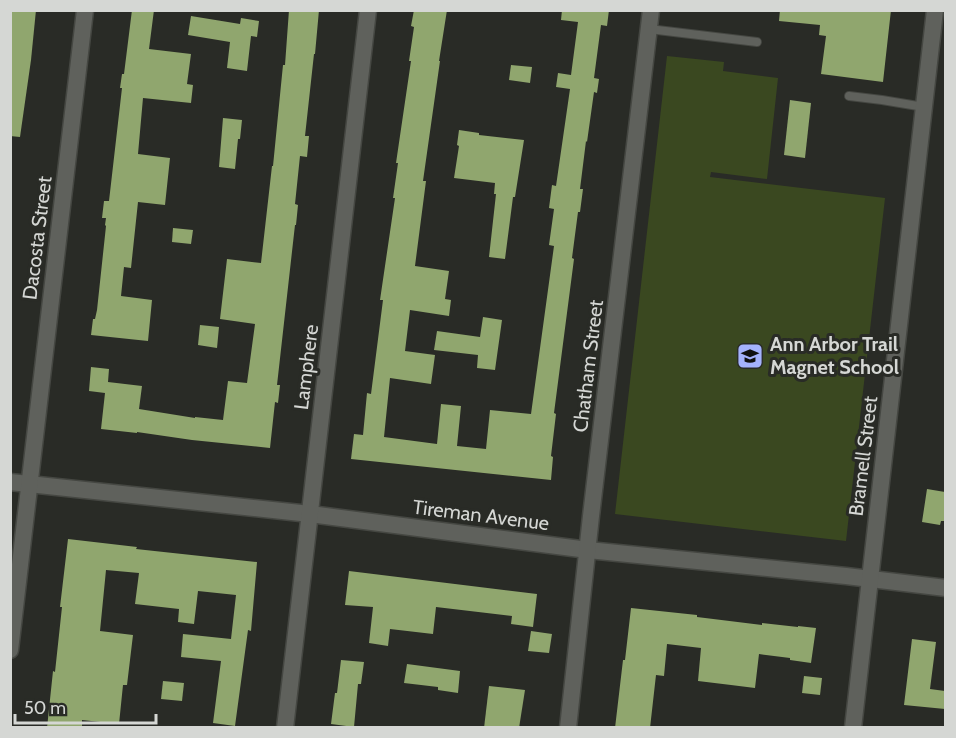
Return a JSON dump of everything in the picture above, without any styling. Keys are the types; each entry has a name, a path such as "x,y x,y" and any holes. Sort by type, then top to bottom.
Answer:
{"street":[{"name":"Dacosta Street","path":"10,650 85,10"},
{"name":"Lamphere","path":"285,728 368,10"},
{"name":"Chatham Street","path":"568,728 651,10"},
{"name":"Bramell Street","path":"853,728 935,10"},
{"name":"Tireman Avenue","path":"10,482 310,514 588,550 945,588"}],"lane":[{"path":"649,29 757,42"},
{"path":"849,96 924,107"}],"green space":[{"name":"Ann Arbor Trail Magnet School","path":"667,56 724,62 723,71 778,78 767,179 711,172 710,177 885,198 846,541 615,514"}],"building":[{"path":"10,10 36,10 20,137 10,136"},
{"path":"132,10 154,10 149,49 191,54 187,84 193,85 191,103 143,98 138,154 170,158 165,205 138,202 131,268 124,267 121,296 152,300 148,341 91,335 97,310 106,226 106,218 102,218 104,201 109,201 122,88 120,88 122,74 124,74"},
{"path":"289,10 319,10 305,136 309,136 307,157 300,156 295,204 298,205 296,225 277,385 280,385 278,403 275,402 270,448 101,429 105,393 89,391 91,367 109,369 108,382 142,386 139,409 195,418 223,420 228,381 247,383 255,324 220,319 227,259 261,263 283,65 285,65"},
{"path":"414,10 447,10 423,181 426,181 415,266 449,271 445,299 451,300 449,316 410,310 405,351 435,355 431,384 390,378 384,437 437,444 441,404 461,406 457,446 486,449 490,410 531,414 554,246 549,245 554,209 549,208 552,185 556,186 570,89 556,87 558,73 571,75 578,22 561,20 562,10 609,10 607,26 601,25 594,78 599,79 597,93 594,92 580,189 583,189 572,258 574,259 554,413 556,414 551,456 553,457 551,480 351,459 354,434 363,435 367,393 371,394 383,300 380,300 395,198 393,198 398,163 396,163 411,61 409,61 414,27 411,26"},
{"path":"780,10 891,10 883,82 821,74 826,36 819,35 820,25 779,21"},
{"path":"191,16 240,24 241,18 259,21 257,37 251,36 247,71 227,68 230,42 188,35"},
{"path":"511,65 532,67 530,83 509,80"},
{"path":"790,100 811,103 805,158 784,155"},
{"path":"223,118 242,120 235,169 219,167"},
{"path":"459,130 479,133 479,135 524,140 515,197 513,197 505,259 489,257 496,194 494,194 495,183 454,178"},
{"path":"173,228 193,230 191,244 172,242"},
{"path":"483,317 502,320 495,370 477,368 478,355 434,350 437,331 480,337"},
{"path":"200,325 219,327 217,348 198,345"},
{"path":"927,489 945,492 945,521 941,521 940,525 922,522"},
{"path":"68,539 257,562 251,631 248,630 235,726 213,723 221,661 181,657 183,634 231,639 236,595 198,591 194,624 178,622 179,609 135,604 139,573 106,570 100,631 133,635 127,685 123,685 119,724 82,720 82,728 47,728"},
{"path":"349,571 537,594 533,627 511,624 512,616 436,607 433,634 390,629 388,646 369,643 373,607 345,605"},
{"path":"631,608 762,625 762,623 816,628 811,663 759,654 755,688 698,681 701,648 667,644 664,676 656,675 650,728 615,728"},
{"path":"531,631 552,634 549,653 528,651"},
{"path":"912,639 936,642 930,689 945,691 945,709 904,705"},
{"path":"341,660 364,662 361,684 358,684 354,727 331,724"},
{"path":"407,664 460,671 458,693 438,690 438,687 404,683"},
{"path":"804,676 822,678 820,695 802,693"},
{"path":"163,681 184,683 182,701 161,699"},
{"path":"489,686 525,690 519,728 484,728"}],"place":[{"name":"Ann Arbor Trail Magnet School","path":"750,356"}]}
